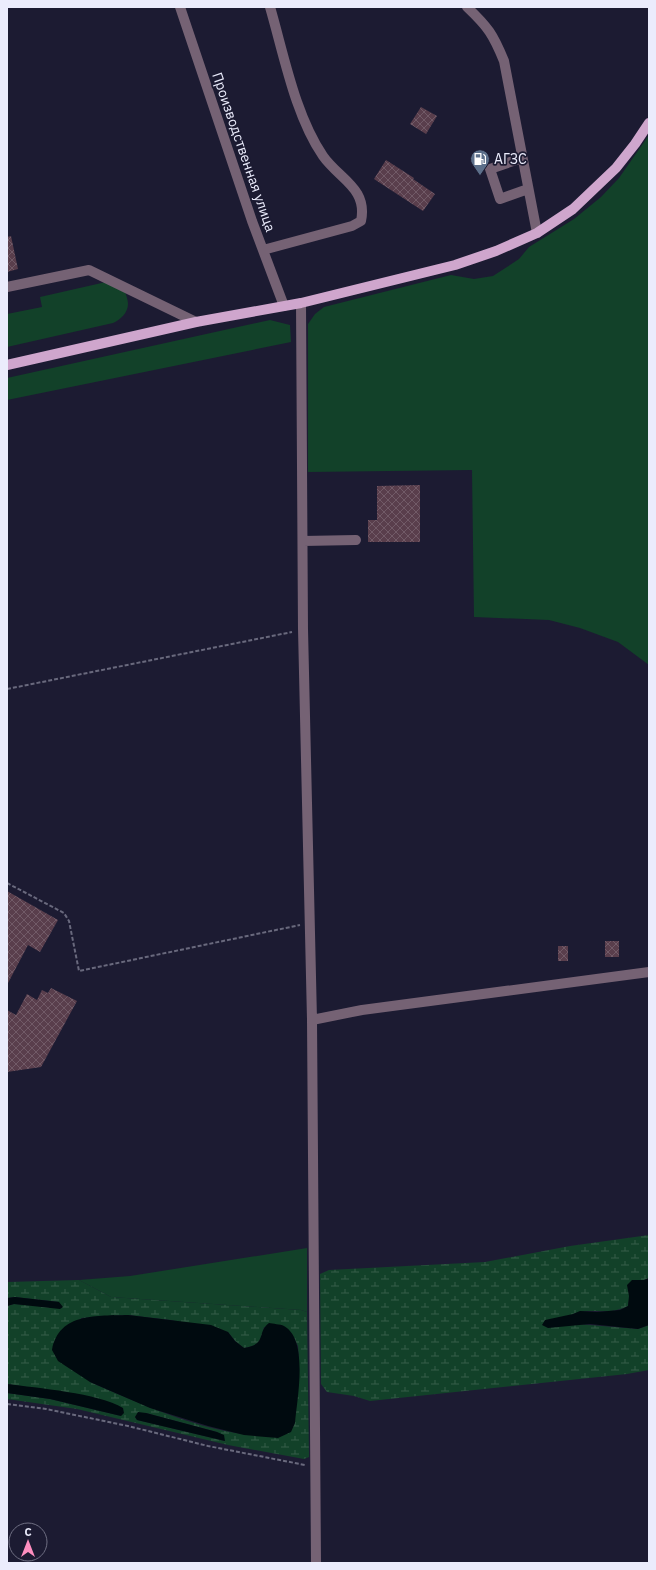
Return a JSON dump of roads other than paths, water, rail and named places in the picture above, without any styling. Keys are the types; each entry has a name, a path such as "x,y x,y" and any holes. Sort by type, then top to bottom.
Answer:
{"main road":[{"path":"7,365 196,322 301,303 455,265 496,252 536,233 573,209 621,162 649,123"}],"street":[{"name":"Производственная улица","path":"180,7 263,250 284,306"},
{"path":"263,250 352,226 361,221 363,211 362,203 357,192 350,183 324,158 312,138 297,100 270,7"},
{"path":"467,7 485,24 495,38 504,61 536,233"},
{"path":"522,158 490,169 500,199 528,189"},
{"path":"7,287 89,270 196,322"},
{"path":"301,303 303,629 312,1020 316,1563"},
{"path":"303,541 356,540"},
{"path":"312,1020 369,1008 649,972"}],"place":[{"name":"АГЗС","path":"480,176"}]}
